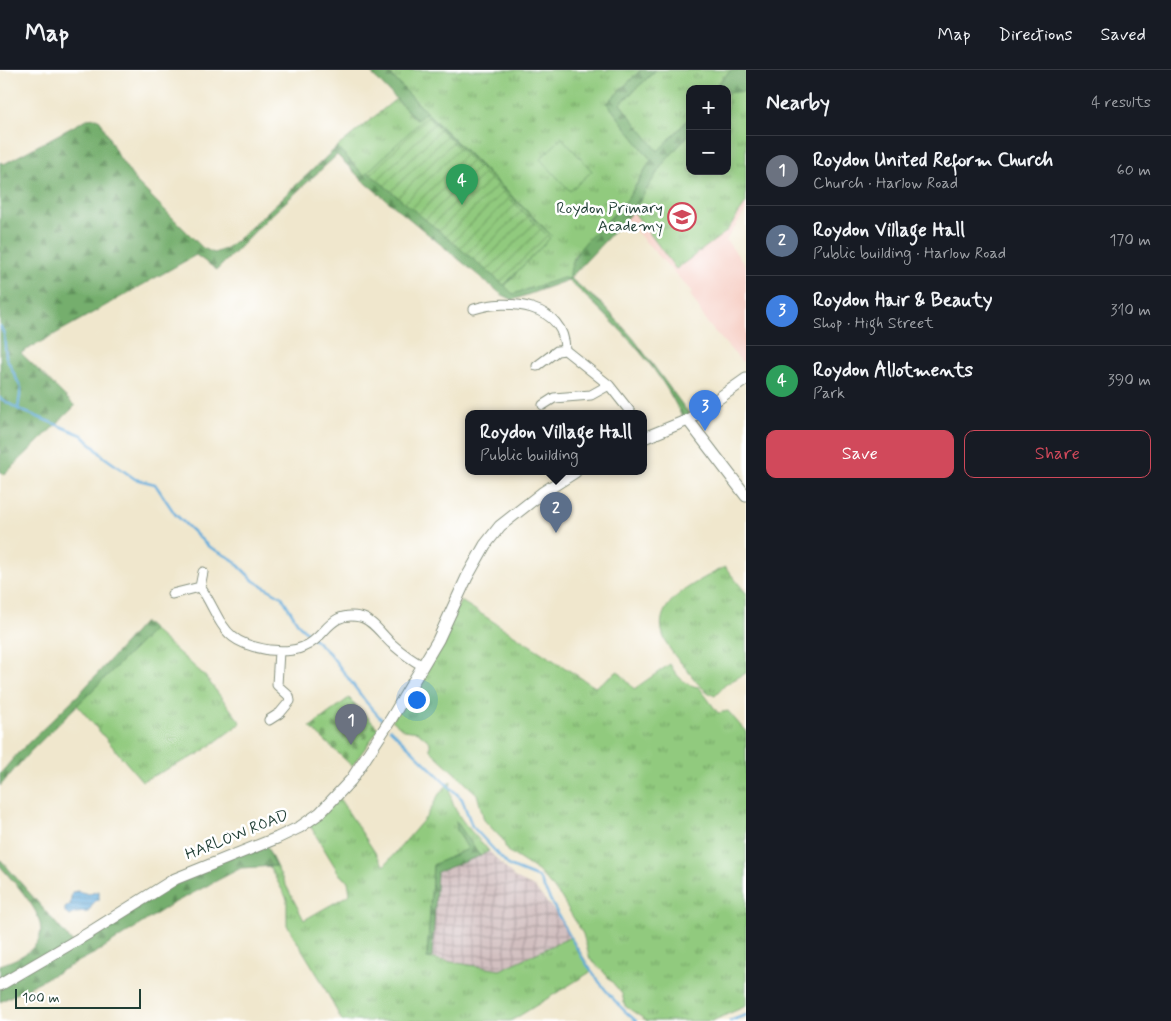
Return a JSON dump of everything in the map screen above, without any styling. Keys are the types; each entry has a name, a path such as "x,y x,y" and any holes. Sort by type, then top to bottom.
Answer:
{"street":[{"path":"474,309 487,305 518,303 547,314 560,330 565,340 565,350"},
{"path":"536,366 557,351 565,350 609,385 629,410"},
{"path":"647,436 688,420 746,379"},
{"path":"543,405 554,398 591,395 609,385"},
{"path":"688,420 746,496"},
{"name":"HARLOW ROAD","path":"0,985 89,933 175,879 211,862 277,838 315,817 337,797 364,762 423,666 476,560 496,531 542,493 570,475"},
{"path":"200,587 204,572"},
{"path":"200,587 210,599 225,629 234,638 250,646 279,651 304,647 316,639 326,626 337,619 349,615 363,617 392,644 423,666"},
{"path":"172,594 200,587"},
{"path":"269,720 284,709 290,700 289,696 277,684 279,651"}],"shaded area":[{"name":"Roydon Primary Academy","path":"746,70 746,210 726,240 746,266 746,359 742,362 708,324 690,294 692,292 621,215 686,135 686,175 731,175 731,85"},
{"path":"489,851 515,878 534,887 556,913 571,937 500,970 432,958 437,871"}],"green space":[{"path":"368,70 386,70 552,236 425,113 417,120"},
{"path":"386,70 641,70 607,103 651,160 626,201 574,256 570,279 513,294 504,285 550,238 426,117 364,176 337,147 396,99 416,120 425,113 552,236"},
{"path":"641,70 656,70 620,104 658,151 686,122 686,138 662,165 633,211 570,278 571,267 576,256 591,236 620,209 651,160 607,103"},
{"path":"656,70 731,70 717,85 686,85 686,121 658,152 620,104"},
{"path":"731,70 746,70 746,91 731,93 731,85 717,85"},
{"path":"746,91 746,203 726,232 676,269 633,211 662,165 686,138 686,175 731,175 731,92"},
{"path":"426,116 550,238 504,285 368,172"},
{"path":"96,118 100,120 117,154 135,180 203,248 214,253 225,249 236,241 337,147 364,175 368,172 504,285 524,264 505,286 513,294 563,278 570,278 604,306 633,338 690,415 683,419 661,379 633,344 618,327 568,280 513,300 501,294 361,179 337,155 267,219 217,270 196,255 21,353 75,406 4,475 0,472 0,162 4,164 87,119"},
{"path":"562,138 592,171 570,191 540,159"},
{"path":"725,567 746,593 746,673 726,684 715,696 701,686 668,646 662,630 662,617 669,605 679,594"},
{"path":"461,601 595,687 618,671 634,689 670,664 682,680 690,685 699,687 718,713 728,711 746,732 746,1006 712,1021 647,1021 625,1006 622,994 590,959 583,934 561,897 538,871 507,851 503,840 484,820 477,794 430,750 430,742 418,732 404,730 392,720"},
{"path":"144,622 153,630 28,754 0,786 0,774 18,753 81,692"},
{"path":"153,630 204,675 241,723 199,754 142,781 77,705"},
{"path":"349,698 379,729 352,766 310,727"},
{"path":"451,781 450,791 456,810 461,819 489,851 480,856 458,825 457,830 469,849 433,865 427,958 500,970 571,937 592,971 511,1021 342,1021 320,979 287,925 287,899 269,866 276,866 304,920 350,894 348,881 340,875 309,824 339,798 384,866 427,816 439,794"},
{"path":"456,821 480,856 437,872 432,958 427,958 433,865 468,849 457,830"},
{"path":"265,843 276,866 241,868 172,904 97,952 0,1002 0,965 22,956 35,945 40,934 39,921 33,908 24,894 0,866 0,859 73,943 175,879"}],"water":[{"path":"77,891 89,894 99,891 99,900 95,901 88,912 75,913 70,916 65,913 65,908 70,905 72,892"}],"waterway":[{"path":"0,326 4,334 6,357 21,388 18,409"},
{"path":"0,398 18,409 82,435 104,457 135,479 155,484 175,514 209,547 232,559 254,581 282,597 299,625 330,654 366,702 385,723"},
{"path":"390,729 462,799 472,826 509,866 539,878 570,936 593,973 620,1007 636,1021"},
{"path":"730,1021 746,1015"}],"place":[{"name":"Roydon Allotments","path":"462,205"},
{"name":"Roydon Primary Academy","path":"682,217"},
{"name":"Roydon Hair & Beauty","path":"705,431"},
{"name":"Roydon Village Hall","path":"556,533"},
{"name":"Roydon United Reform Church","path":"351,745"}]}
